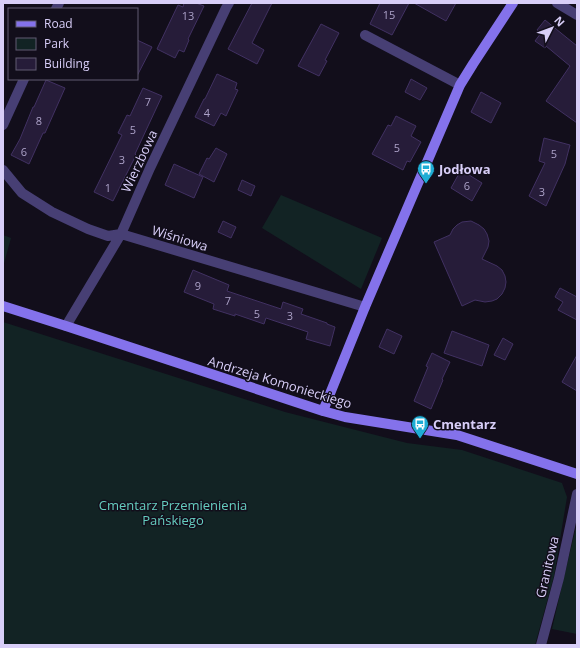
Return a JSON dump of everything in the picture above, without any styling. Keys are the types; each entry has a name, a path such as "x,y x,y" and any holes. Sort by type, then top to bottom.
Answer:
{"street":[{"name":"Wierzbowa","path":"66,326 121,234 150,168 229,3"},
{"path":"323,411 365,307 460,85 512,3"},
{"path":"557,3 577,15"},
{"path":"365,35 460,85"},
{"path":"3,125 24,80"},
{"name":"Wiśniowa","path":"3,170 22,193 52,212 88,229 108,236 121,234 365,307"},
{"name":"Andrzeja Komonieckiego","path":"3,306 323,411 345,417 457,435 577,474"},
{"name":"Granitowa","path":"541,645 559,578 577,494"}],"green space":[{"path":"281,195 382,238 361,289 262,228"},
{"path":"3,235 11,238 3,267"},
{"name":"Cmentarz Przemienienia Pańskiego","path":"3,322 285,412 407,443 462,450 562,483 567,497 554,576 535,645 3,645"},
{"path":"577,523 577,634 552,629"}],"building":[{"path":"184,3 196,3 204,6 188,39 189,40 184,52 179,50 175,58 157,49 178,5 183,7"},
{"path":"252,3 272,3 252,43 264,50 257,64 228,49"},
{"path":"380,3 409,3 392,35 370,24"},
{"path":"414,3 456,3 446,21"},
{"path":"545,20 577,46 577,123 546,101 570,66 546,46 545,48 535,41 541,33 537,30"},
{"path":"321,24 339,33 325,60 327,61 319,76 298,66"},
{"path":"138,40 152,47 138,74"},
{"path":"217,74 237,83 235,89 238,90 226,116 221,113 214,126 195,117"},
{"path":"411,79 427,88 420,100 405,92"},
{"path":"46,80 65,88 29,164 11,155 20,139"},
{"path":"143,88 162,96 135,154 136,155 113,201 94,192 122,135 118,133 127,115 130,116"},
{"path":"481,92 501,103 491,123 471,112"},
{"path":"396,116 416,126 411,136 421,142 410,162 407,161 403,170 372,154 388,125 391,126"},
{"path":"544,138 570,145 565,164 546,206 529,196 545,163 539,161"},
{"path":"216,148 227,154 214,182 199,174 207,158 209,159"},
{"path":"174,164 203,177 194,198 165,185"},
{"path":"461,170 482,183 472,201 451,188"},
{"path":"242,180 255,186 251,196 238,190"},
{"path":"223,221 236,227 231,238 218,232"},
{"path":"471,221 484,229 487,234 489,241 488,247 482,259 502,270 506,282 502,294 497,299 485,302 475,300 462,306 434,242 450,235 453,229 462,222"},
{"path":"193,270 229,285 227,291 281,309 283,302 303,309 301,314 335,327 330,346 306,339 308,332 266,318 264,324 235,314 235,316 213,309 214,304 184,292"},
{"path":"560,288 577,297 577,320 558,310 563,302 555,297"},
{"path":"387,329 402,336 394,354 379,347"},
{"path":"452,331 489,345 482,366 444,353"},
{"path":"503,338 513,344 505,360 494,355"},
{"path":"432,353 450,362 431,409 414,401"},
{"path":"577,355 577,391 562,382"}],"place":[{"name":"Jodłowa","path":"426,184"},
{"name":"Cmentarz","path":"420,439"}]}
